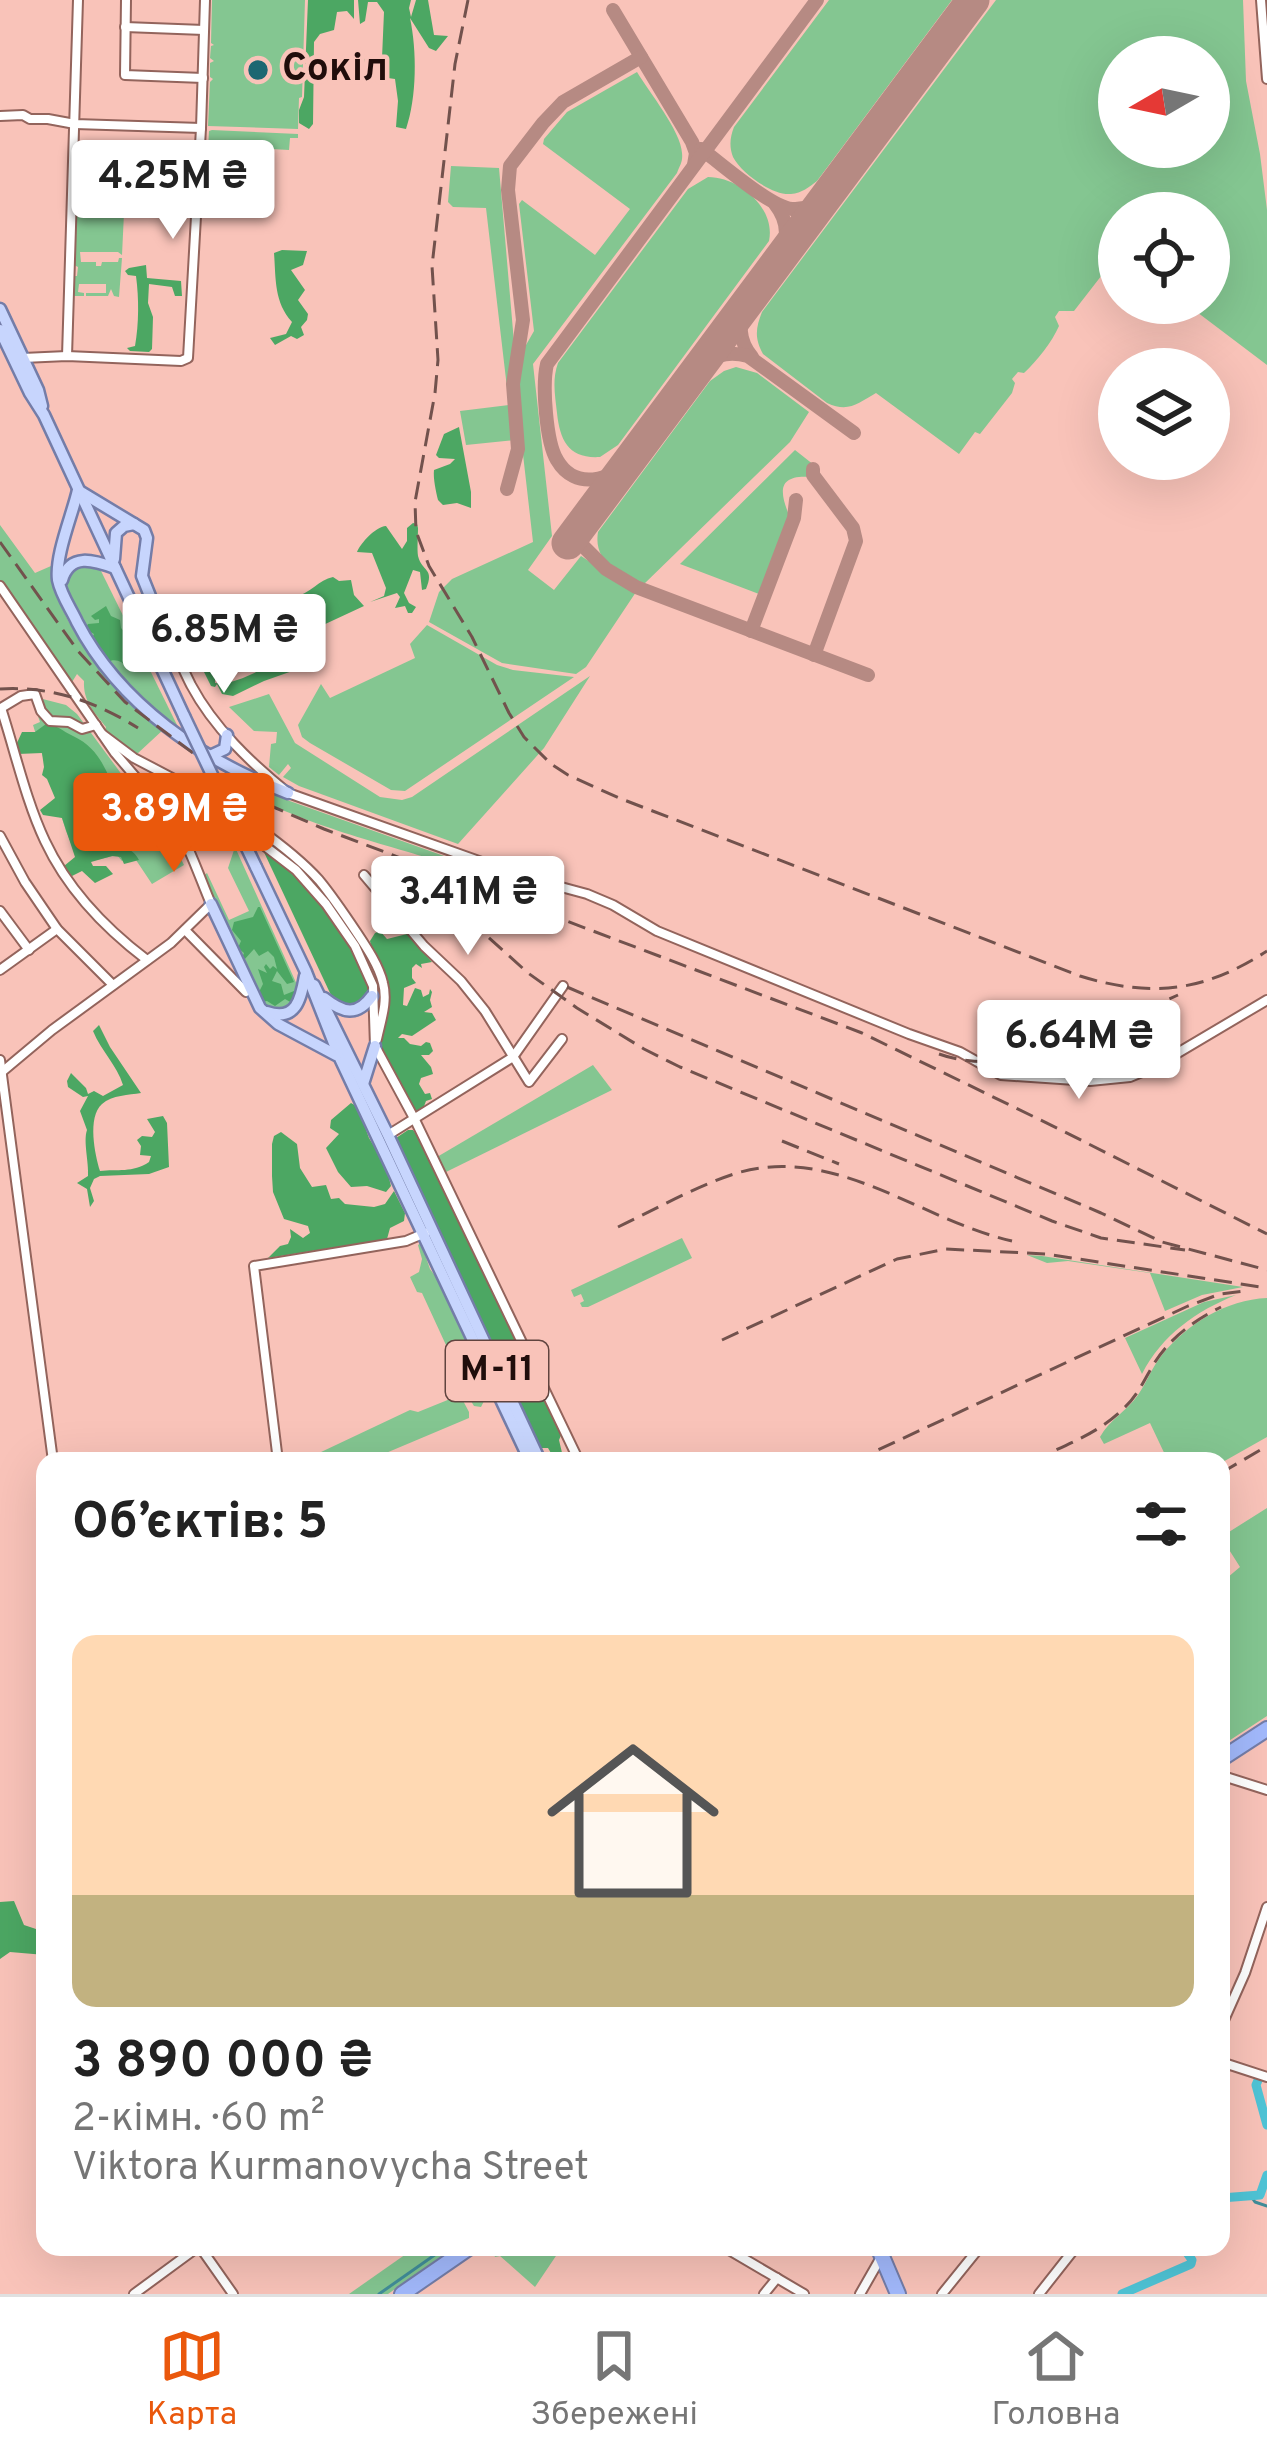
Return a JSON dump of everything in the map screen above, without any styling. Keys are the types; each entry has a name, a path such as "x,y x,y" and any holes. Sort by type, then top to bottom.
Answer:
{"highway":[{"path":"1230,1754 1267,1730"},
{"path":"402,2294 457,2256"},
{"path":"884,2256 901,2294"}],"main road":[{"name":"М-11","path":"0,310 20,373 256,867 339,1056 536,1452"},
{"path":"0,330 11,342"},
{"name":"М-11","path":"11,342 38,390 44,415"},
{"path":"20,373 23,358"},
{"path":"154,606 142,576 144,530 79,490 58,578 90,645 142,706 210,756 288,793"},
{"path":"61,590 64,571 76,561 115,568 116,533 135,524"},
{"path":"210,756 225,749 227,735"},
{"path":"211,904 260,1008 278,1024 339,1056"},
{"name":"М-11","path":"305,973 322,996 388,1135 526,1452"},
{"path":"260,1008 272,1015 294,1009 305,973"},
{"path":"322,996 347,1012 365,1007 372,996"},
{"path":"363,1084 375,1046"}],"street":[{"path":"67,356 78,0"},
{"path":"125,0 125,75 203,78"},
{"path":"23,358 188,358 205,0"},
{"path":"1261,0 1267,79"},
{"path":"125,27 204,30"},
{"path":"0,116 202,128"},
{"path":"0,586 124,765 182,832 211,904 148,960 2,1072"},
{"path":"154,606 192,687 227,735 288,793 524,877 600,899 657,931 960,1052 1001,1075 1090,1081 1130,1077 1267,1000"},
{"path":"148,960 91,908 44,839 1,709 21,696 35,694 50,721 99,729 134,758 208,796 302,863 348,919 379,971 386,1004 375,1046"},
{"path":"157,802 167,784 184,784 194,796 182,832"},
{"path":"172,819 207,812 218,815 296,870 355,946 371,976 375,1046 575,1452"},
{"path":"0,836 57,928 113,985"},
{"path":"364,875 485,1011 529,1082 562,1039"},
{"path":"0,911 29,950"},
{"path":"0,970 57,928"},
{"path":"185,930 246,992"},
{"path":"388,1135 513,1057 563,986"},
{"path":"0,1060 52,1452"},
{"path":"277,1452 254,1266 406,1240 428,1232"},
{"path":"1230,1779 1267,1790"},
{"path":"1230,2007 1267,1907"},
{"path":"1230,2065 1267,2077"},
{"path":"134,2294 187,2256"},
{"path":"205,2256 232,2294"},
{"path":"739,2256 804,2294"},
{"path":"860,2294 878,2256"},
{"path":"942,2294 972,2256"},
{"path":"1039,2294 1069,2256"},
{"path":"764,2294 777,2278"}],"green space":[{"name":"Сокіл","path":"212,0 305,0 298,129 208,126 210,63 214,61 210,58"},
{"path":"308,0 354,0 354,19 347,11 337,12 334,30 320,34 314,42 313,124 309,129 299,123"},
{"path":"358,0 411,0 411,17 416,0 428,0 434,35 448,36 436,51 429,48 410,18 415,74 406,129 396,127 395,79 360,74 363,59 382,58 384,12 377,2 368,2 365,21 360,24"},
{"path":"829,0 952,0 817,181 799,192 784,194 743,170 733,157 732,134"},
{"path":"996,0 1243,0 1246,81 1267,210 1267,365 1213,324 1230,324 1230,192 1098,192 1098,280 1074,311 1059,311 1055,317 1059,326 1048,345 1024,373 1012,379 1012,393 959,454 876,393 847,407 827,403 763,354 758,323"},
{"path":"637,72 676,134 682,161 533,364 552,536 528,570 554,590 581,556 636,592 586,667 576,674 502,663 429,622 439,592 452,579 533,542 515,384 519,353 534,331 519,204 522,200 595,255 630,209 543,144 544,139 567,112"},
{"path":"212,130 298,134 298,138 290,138 289,150 223,146 219,197 206,193"},
{"path":"451,166 499,168 515,354 511,384 515,440 466,445 460,411 509,405 486,208 453,207 448,202"},
{"path":"708,177 732,182 753,197 767,217 769,241 618,445 600,457 581,455 568,446 561,432 554,388 558,363 688,189"},
{"path":"76,208 124,213 122,255 80,252 81,262 96,262 96,266 122,258 119,297 111,289 108,296 86,296 106,293 106,284 79,284 78,292 84,296 73,296 78,267 74,265"},
{"path":"307,251 303,265 291,270 305,290 298,300 308,314 301,327 304,335 275,345 270,338 286,334 292,322 277,290 274,253"},
{"path":"146,265 147,278 181,281 182,296 175,296 172,287 149,284 152,349 130,351 127,348 135,346 138,293 136,276 125,271"},
{"path":"736,367 757,373 809,412 790,442 643,585 604,559 598,532 710,381"},
{"path":"459,427 471,508 443,505 435,485 434,470 455,459 436,455 444,434"},
{"path":"795,450 814,465 809,477 785,483 791,520 763,592 680,564"},
{"path":"413,523 418,528 418,556 429,577 422,590 420,572 413,570 404,593 416,607 408,613 405,606 395,608 397,593 370,602 384,596 386,588 372,553 357,552 369,536 386,526 402,549"},
{"path":"0,525 35,573 51,566 58,597 82,645 164,729 137,754 105,730 87,700 84,681 77,674 72,682 0,580"},
{"path":"77,563 101,571 180,731 137,696 93,644 63,585"},
{"path":"333,577 351,580 354,595 364,606 300,635 308,618 293,603 296,597"},
{"path":"106,606 131,640 134,663 127,667 119,661 108,662 97,650 94,634 85,629 99,623 91,616"},
{"path":"278,622 286,624 290,643 298,647 298,669 233,696 222,694 217,684 211,686 202,668 215,660 215,683 279,664 269,648 253,654 254,647 246,646"},
{"path":"427,625 497,665 574,677 405,791 391,790 310,743 298,725 321,684 330,698 415,658 410,644"},
{"path":"590,676 544,748 458,844 299,786 283,777 291,768 288,764 279,775 269,767 277,732 254,731 229,707 269,694 295,743 380,797 402,800"},
{"path":"31,696 66,705 77,714 184,865 152,884 132,854 122,861 117,855 80,864 33,725 40,722"},
{"path":"46,724 83,741 97,755 119,801 105,810 121,841 139,860 124,864 121,857 112,856 91,862 106,866 113,874 95,883 82,871 72,876 64,866 75,857 62,818 43,815 40,810 55,798 42,775 42,753 18,754 22,732 35,732"},
{"path":"224,768 287,800 489,872 485,879 314,823 256,797"},
{"path":"235,847 298,987 295,1003 279,1013 264,1007 202,877 207,873 229,920 249,911 228,868"},
{"path":"263,850 313,895 351,948 370,990 358,1008 341,1008 330,993"},
{"path":"258,907 294,982 287,984 277,971 272,981 281,984 284,995 294,991 297,997 292,1003 285,999 275,1006 262,1002 258,969 267,973 266,964 277,969 274,957 268,951 259,956 254,949 244,960 238,948 241,941 232,930 234,922 253,917"},
{"path":"380,931 387,939 407,934 432,962 412,968 416,983 404,988 403,1005 407,1006 415,988 423,997 430,989 432,1007 424,1012 432,1013 436,1020 412,1036 398,1038 421,1046 430,1043 433,1051 421,1055 433,1074 421,1078 419,1084 432,1099 417,1112 379,1052 375,1028 383,998 370,941"},
{"path":"99,1025 141,1093 111,1099 97,1110 94,1136 100,1171 131,1169 149,1162 151,1156 140,1155 137,1140 155,1132 147,1119 163,1116 169,1167 149,1174 94,1179 90,1207 87,1189 77,1183 88,1176 87,1130 80,1111 88,1096 68,1087 67,1081 71,1073 88,1094 94,1091 103,1096 123,1085 93,1031"},
{"path":"593,1065 612,1090 446,1172 437,1157"},
{"path":"351,1103 358,1107 386,1166 391,1186 386,1192 351,1187 326,1148 339,1134 330,1128 331,1120"},
{"path":"408,1130 416,1134 562,1433 562,1452 541,1448 396,1138"},
{"path":"281,1132 297,1144 300,1168 312,1187 326,1185 331,1199 374,1207 385,1204 394,1191 404,1221 390,1228 387,1239 268,1258 288,1244 290,1229 303,1238 310,1233 308,1226 284,1219 273,1192 272,1144"},
{"path":"682,1238 692,1258 588,1307 582,1307 581,1294 574,1297 571,1290"},
{"path":"421,1243 483,1378 487,1395 481,1407 474,1406 461,1385 422,1293 410,1277 419,1272"},
{"path":"1027,1255 1042,1256 1243,1287 1202,1295 1165,1311 1150,1273 1068,1261 1047,1263"},
{"path":"1236,1295 1182,1326 1142,1374 1125,1338 1204,1302"},
{"path":"1267,1298 1267,1437 1230,1458 1230,1452 1164,1452 1150,1423 1104,1444 1100,1437 1104,1431 1134,1401 1172,1343 1209,1315"},
{"path":"460,1395 469,1418 388,1452 321,1452 410,1410 418,1412"},
{"path":"1267,1508 1267,1716 1230,1740 1230,1575 1240,1567 1230,1551 1230,1531"},
{"path":"14,1901 24,1925 36,1929 36,1954 10,1952 0,1959 0,1902"},
{"path":"403,2256 442,2256 388,2294 349,2294"},
{"path":"500,2256 556,2256 535,2287"}],"waterway":[{"path":"1259,2078 1256,2085 1267,2125"},
{"path":"1230,2197 1260,2195 1267,2175"},
{"path":"1250,2195 1267,2206"},
{"path":"379,2294 433,2256"},
{"path":"1122,2294 1191,2264 1189,2256"}],"taxiway":[{"path":"631,459 614,473 593,479 565,470 553,452 548,427 547,364 817,0"},
{"path":"613,10 692,142 694,165"},
{"path":"507,489 518,449 513,384 523,320 508,190 510,166 563,102 641,57"},
{"path":"701,149 783,206 807,207 828,195"},
{"path":"775,204 786,232 778,261"},
{"path":"747,303 741,331 752,357"},
{"path":"695,372 719,356 748,356 854,433"},
{"path":"813,469 853,528 856,541 814,655"},
{"path":"751,631 794,518 796,500"},
{"path":"573,536 606,569 636,587 868,675"}],"runway":[{"path":"568,543 973,0"}],"railway":[{"path":"468,0 455,64 432,266 438,360 415,502 416,531 429,566 524,737 568,775 619,798 1080,976 1130,987 1176,987 1221,975 1267,951"},
{"path":"0,542 78,651 125,702 271,806 862,1033 1267,1234"},
{"path":"0,689 72,697 138,728"},
{"path":"447,904 577,1008 680,1067 1052,1221 1101,1238 1185,1250"},
{"path":"567,987 1162,1242 1267,1270"},
{"path":"939,1054 969,1061 1030,1056 1092,1035 1178,995"},
{"path":"782,1141 839,1164"},
{"path":"618,1227 737,1173 808,1168 877,1188 1012,1241"},
{"path":"722,1340 897,1259 946,1249 1046,1254 1267,1288"},
{"path":"873,1452 1188,1306 1244,1291"},
{"path":"1052,1452 1113,1418 1133,1398 1168,1345 1221,1307"},
{"path":"1230,1468 1267,1446"}],"place":[{"name":"Сокіл","path":"258,70"}]}
